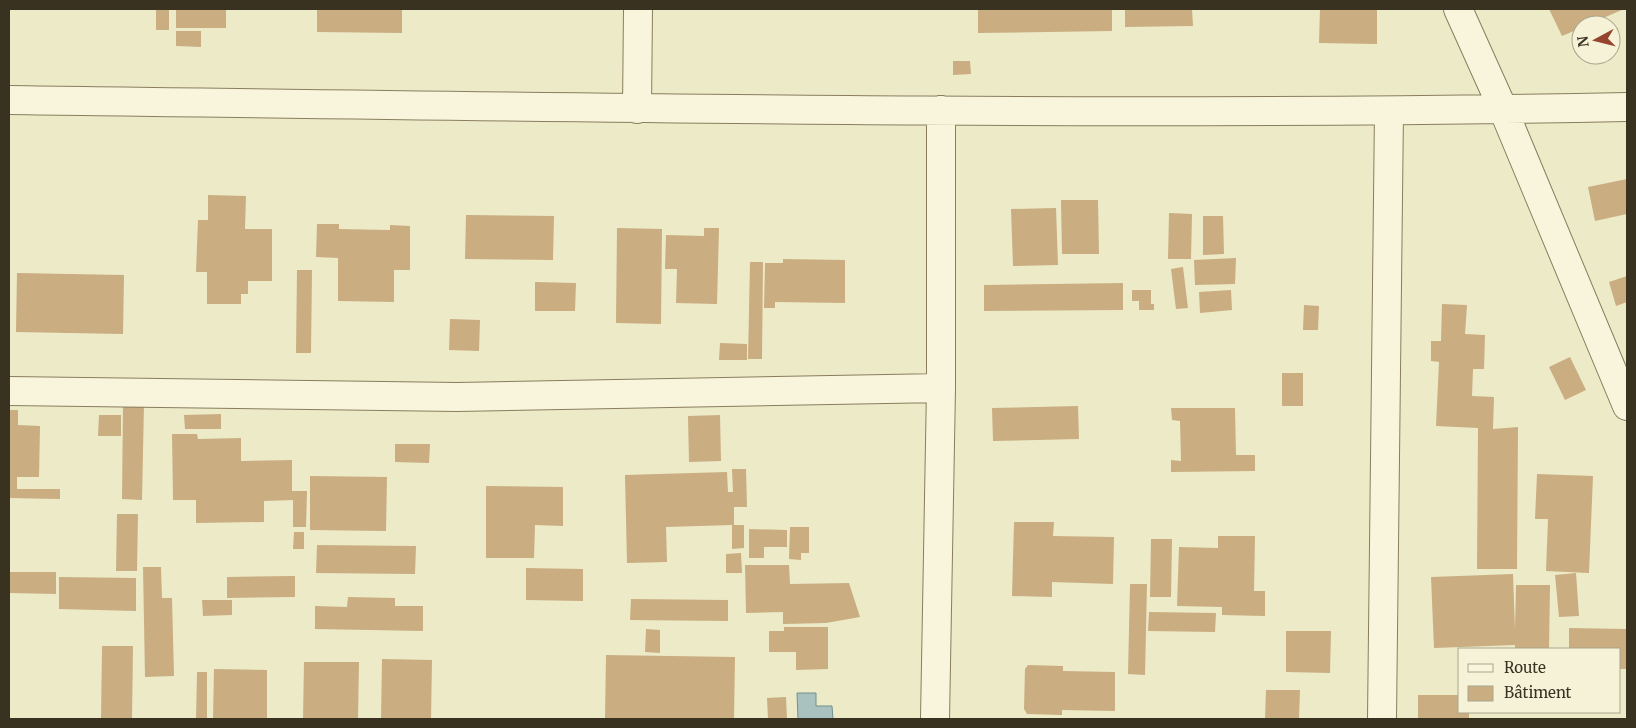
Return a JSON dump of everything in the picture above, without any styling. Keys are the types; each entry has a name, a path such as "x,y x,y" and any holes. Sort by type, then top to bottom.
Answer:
{"street":[{"path":"637,109 638,9"},
{"path":"1458,9 1503,109 1627,406"},
{"path":"9,100 637,109 1389,110 1627,107"},
{"path":"935,719 941,388 941,110"},
{"path":"1382,719 1389,110"},
{"path":"9,392 457,397 941,388"}],"water":[{"path":"797,693 816,693 816,706 832,706 833,719 798,719"}],"building":[{"path":"156,9 169,9 169,30 156,30"},
{"path":"176,9 226,9 226,28 176,28"},
{"path":"317,9 402,9 402,33 317,32"},
{"path":"978,9 1112,9 1112,31 978,33"},
{"path":"1125,9 1192,9 1193,26 1125,27"},
{"path":"1320,9 1377,9 1377,44 1319,43"},
{"path":"1549,9 1624,9 1610,15 1571,15 1571,32 1562,36"},
{"path":"176,31 201,31 201,47 176,46"},
{"path":"953,61 970,61 971,74 953,75"},
{"path":"1627,179 1627,214 1595,221 1588,187"},
{"path":"208,195 246,196 245,229 272,229 272,281 248,281 248,294 241,294 241,304 207,304 207,272 196,272 198,220 208,220"},
{"path":"1061,200 1098,200 1099,254 1062,254"},
{"path":"1056,208 1058,265 1013,266 1011,209"},
{"path":"1169,213 1192,214 1191,259 1168,259"},
{"path":"466,215 554,216 553,260 465,259"},
{"path":"1203,216 1223,216 1224,254 1203,255"},
{"path":"317,224 339,224 339,229 390,230 390,225 410,226 410,270 394,270 394,302 338,301 338,258 316,257"},
{"path":"617,228 662,229 661,324 616,323"},
{"path":"704,228 719,228 717,304 676,303 677,269 665,269 666,235 704,236"},
{"path":"1236,258 1235,284 1195,285 1194,260"},
{"path":"783,259 845,260 845,303 775,302 775,308 764,308 765,263 783,263"},
{"path":"750,262 763,262 762,359 748,359"},
{"path":"1183,267 1188,308 1176,309 1171,269"},
{"path":"297,270 312,270 311,353 296,353"},
{"path":"17,273 124,275 123,334 16,332"},
{"path":"1627,276 1627,302 1616,306 1609,282"},
{"path":"535,282 576,283 575,311 535,311"},
{"path":"1123,283 1123,310 984,311 984,285"},
{"path":"1132,290 1151,290 1151,304 1154,304 1154,310 1139,310 1139,301 1132,301"},
{"path":"1231,290 1232,310 1200,313 1199,292"},
{"path":"1442,304 1467,305 1465,334 1485,335 1484,369 1473,369 1472,396 1494,397 1493,429 1518,427 1517,569 1477,569 1478,428 1436,426 1439,362 1431,361 1431,341 1441,341"},
{"path":"1304,305 1319,306 1318,330 1303,330"},
{"path":"450,319 480,320 479,351 449,350"},
{"path":"720,343 747,344 747,360 719,360"},
{"path":"1570,357 1586,390 1565,400 1549,367"},
{"path":"1282,373 1303,373 1303,406 1282,406"},
{"path":"123,403 144,404 142,500 122,499"},
{"path":"1078,406 1079,439 993,441 992,408"},
{"path":"1171,408 1235,408 1236,455 1255,455 1255,471 1171,472 1171,460 1181,461 1180,421 1172,420"},
{"path":"9,410 18,410 18,425 40,426 39,477 17,477 17,489 60,489 60,499 9,498"},
{"path":"221,414 221,429 185,429 184,415"},
{"path":"99,415 121,415 121,436 98,436"},
{"path":"720,415 721,461 689,462 688,416"},
{"path":"172,434 197,434 198,439 241,438 241,461 292,460 292,491 307,491 306,527 293,527 293,500 264,501 264,522 196,523 196,500 173,500"},
{"path":"395,444 430,444 429,463 395,462"},
{"path":"732,469 746,469 747,507 734,507 734,525 744,525 744,548 732,549 732,525 666,527 667,562 627,563 625,475 727,472 728,492 733,492"},
{"path":"1537,474 1593,476 1589,573 1546,571 1548,519 1535,519"},
{"path":"310,476 387,477 386,531 310,530"},
{"path":"486,486 563,487 563,526 535,525 534,558 486,558"},
{"path":"117,514 138,514 137,571 116,571"},
{"path":"1014,522 1054,522 1053,536 1114,537 1113,584 1052,582 1052,597 1012,596"},
{"path":"790,527 809,527 809,553 801,553 801,560 789,559"},
{"path":"749,529 787,530 787,547 764,547 764,558 749,558"},
{"path":"294,532 304,532 304,549 293,549"},
{"path":"1218,536 1255,536 1254,591 1265,591 1265,616 1222,615 1222,607 1177,606 1179,547 1218,548"},
{"path":"1151,539 1172,539 1171,597 1150,597"},
{"path":"317,545 416,546 415,574 316,573"},
{"path":"741,553 742,573 726,573 726,554"},
{"path":"745,565 789,565 790,584 849,583 860,617 826,623 783,624 783,612 746,613"},
{"path":"143,567 161,567 162,598 172,598 174,676 145,677"},
{"path":"526,568 583,569 583,601 526,600"},
{"path":"9,572 56,572 56,594 9,593"},
{"path":"1576,573 1579,616 1559,617 1555,575"},
{"path":"1513,574 1515,630 1516,585 1550,585 1549,648 1515,648 1515,645 1434,648 1431,577"},
{"path":"295,576 295,597 227,598 227,577"},
{"path":"59,577 136,578 136,611 59,609"},
{"path":"1130,584 1147,584 1145,675 1128,674"},
{"path":"348,597 395,598 395,606 423,606 423,631 315,629 315,606 347,607"},
{"path":"631,599 728,600 728,621 630,620"},
{"path":"202,600 232,600 232,615 203,616"},
{"path":"1149,612 1216,613 1215,632 1148,631"},
{"path":"784,627 828,627 828,669 796,670 796,652 769,652 769,631 784,631"},
{"path":"1569,628 1627,629 1627,669 1621,669 1621,648 1569,648"},
{"path":"646,629 660,630 660,653 645,652"},
{"path":"1286,631 1331,631 1330,673 1286,672"},
{"path":"102,646 133,646 132,719 101,719"},
{"path":"606,655 735,657 734,719 605,719"},
{"path":"382,659 432,660 431,719 381,719"},
{"path":"304,662 359,662 358,719 303,719"},
{"path":"1028,665 1063,666 1063,671 1115,672 1115,711 1062,710 1062,715 1027,714 1024,709 1025,669"},
{"path":"214,669 267,670 267,719 213,719"},
{"path":"197,672 207,672 207,719 196,719"},
{"path":"1266,690 1300,690 1299,719 1265,719"},
{"path":"1418,695 1458,695 1458,713 1469,713 1469,719 1418,719"},
{"path":"786,697 787,719 768,719 767,698"}]}
